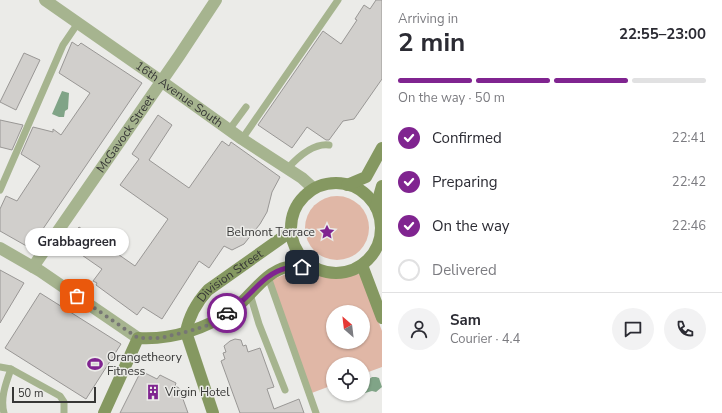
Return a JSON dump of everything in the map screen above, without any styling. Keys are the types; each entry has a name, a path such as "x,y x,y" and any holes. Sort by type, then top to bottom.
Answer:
{"main road":[{"path":"347,185 366,177 382,148"},
{"path":"334,183 347,185 360,190 369,197 376,207 381,221 379,251 362,265 347,272 323,272 312,267 302,259 295,249 290,232 290,223 294,210 302,198 313,188 334,183"},
{"path":"376,207 382,186"},
{"name":"Division Street","path":"186,332 189,318 201,298 208,290 290,232"},
{"path":"362,265 382,318"},
{"name":"Division Street","path":"138,338 160,338 206,326 233,310 268,277 277,271 287,268 312,267"},
{"path":"186,332 213,413"},
{"path":"107,410 138,338"}],"street":[{"name":"16th Avenue South","path":"45,0 242,139 288,168 313,188"},
{"name":"McGavock Street","path":"33,267 216,0"},
{"path":"0,248 33,267 138,338"}],"lane":[{"path":"242,139 338,0"},
{"path":"0,190 63,45 78,23"},
{"path":"229,130 246,107"},
{"path":"288,168 294,161 311,149 321,144 329,145"},
{"path":"268,277 316,413"},
{"path":"250,294 259,324 285,390"},
{"path":"0,367 11,369 60,396 64,402 64,413"},
{"path":"4,413 2,408 2,394 11,369"}],"shaded area":[{"path":"62,91 69,93 68,109 65,111 64,117 59,117 52,114"},
{"path":"331,196 343,196 360,205 367,216 369,228 367,240 360,251 343,260 331,260 319,255 310,246 305,234 305,222 310,210 319,201"},
{"path":"312,271 336,275 360,274 382,331 382,367 370,371 370,357 326,357 326,388 309,394 269,281 291,272"},
{"path":"372,377 379,378 382,387 376,392 370,392 370,378"}],"building":[{"path":"376,0 382,0 382,79 354,119 343,121 329,140 326,140 307,127 292,148 258,125 323,31 341,44 357,20 355,19 364,5 370,9"},
{"path":"72,42 78,46 81,43 142,83 30,248 0,231 0,209 6,196 17,201 40,166 21,154 33,127 53,132 53,129 61,135 90,93 59,73"},
{"path":"24,53 40,60 16,110 0,102"},
{"path":"158,115 172,125 149,160 189,188 222,141 229,146 231,142 280,177 272,192 267,212 260,224 244,244 232,250 224,246 209,268 199,261 162,319 143,307 137,315 96,285 97,283 93,281 102,269 66,244 79,227 135,266 168,219 120,185 139,159 132,154"},
{"path":"0,120 23,125 12,150 0,147"},
{"path":"0,270 24,283 0,323"},
{"path":"40,293 121,344 86,399 5,348"},
{"path":"235,339 241,340 243,346 246,345 248,352 260,348 274,387 267,389 274,409 299,399 304,413 240,413 221,361 225,359 223,353 226,352 224,346"},
{"name":"Virgin Hotel","path":"141,371 157,379 160,375 176,383 175,386 179,388 188,413 120,413"}],"way so far":[{"path":"77,296 138,338 160,338 173,336 206,326 227,313"}],"place":[{"name":"Belmont Terrace","path":"327,232"},
{"name":"Grabbagreen","path":"77,296"},
{"name":"Orangetheory Fitness","path":"95,364"},
{"name":"Virgin Hotel","path":"153,392"}],"route":[{"path":"227,313 233,310 260,284 277,271 287,268 302,267"}]}
